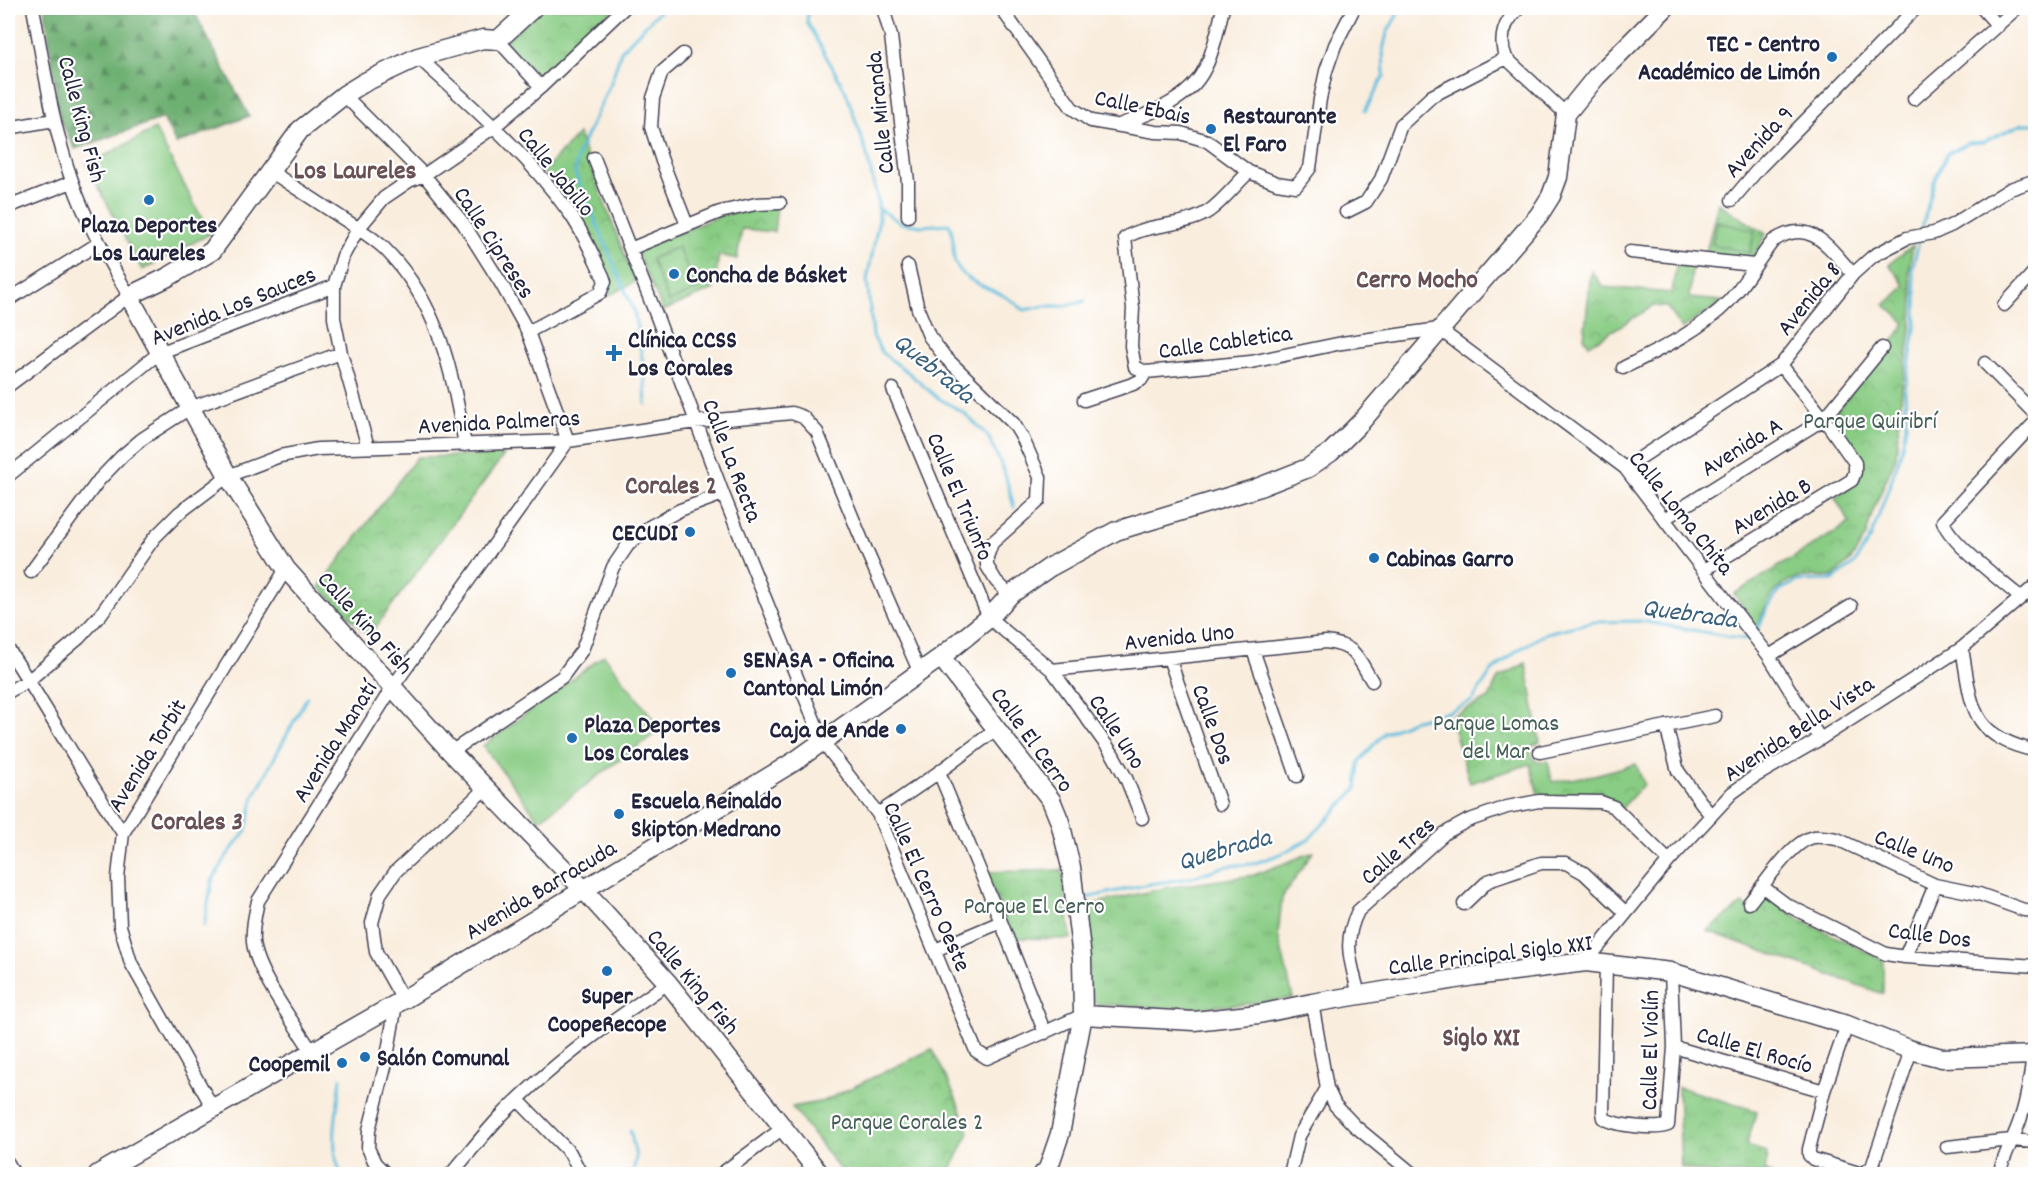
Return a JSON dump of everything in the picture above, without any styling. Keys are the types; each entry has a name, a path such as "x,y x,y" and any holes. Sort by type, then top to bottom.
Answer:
{"street":[{"name":"Calle King Fish","path":"33,8 54,120 72,182 99,243 228,476 286,569 485,789 585,891 668,983 820,1174"},
{"path":"368,447 340,353 334,318 334,286 343,255 358,229 384,198 494,127 541,87 624,8"},
{"name":"Calle Miranda","path":"883,8 891,36 908,182 908,216"},
{"name":"Calle Ebais","path":"1001,8 1071,108 1091,121 1181,134 1207,141 1249,172"},
{"path":"1115,126 1149,114 1192,87 1204,70 1223,8"},
{"path":"1249,172 1277,183 1296,186 1310,168 1326,71 1335,45 1354,8"},
{"path":"1519,8 1505,28 1501,45 1506,58 1566,114 1596,77 1665,8"},
{"name":"Avenida 9","path":"1732,200 1760,166 1916,8"},
{"path":"1982,8 1998,26"},
{"path":"1914,99 2017,8"},
{"path":"498,40 528,9"},
{"path":"8,386 129,296 168,277 212,251 300,130 344,95 365,82 418,57 483,39 498,40 541,87"},
{"path":"683,54 662,72 653,98 651,127 687,225"},
{"name":"Calle Jabillo","path":"418,57 494,127 540,177 580,230 605,282 600,293 592,299 528,332"},
{"path":"1346,212 1366,202 1381,179 1401,125 1432,96 1506,58"},
{"name":"Calle Cipreses","path":"344,95 424,174 463,224 502,285 528,332 567,441"},
{"name":"Avenida Barracuda","path":"103,1173 399,1002 585,891 795,761 920,673 989,618 1010,595 1050,567 1116,531 1257,488 1308,468 1330,452 1361,422 1539,215 1551,196 1558,177 1566,114"},
{"path":"8,128 54,120"},
{"name":"Calle La Recta","path":"594,158 723,494 823,742"},
{"path":"270,171 382,246 407,274 423,299 438,332 453,378 465,444"},
{"name":"Calle Cabletica","path":"1249,172 1208,211 1177,223 1136,231 1125,238 1133,308 1131,346 1135,367 1146,372 1251,363 1342,343 1439,329"},
{"name":"Avenida 8","path":"1625,468 1781,365 1853,274 1873,256 1907,238 1934,233 1952,225 2010,189 2036,180"},
{"path":"8,207 72,182"},
{"path":"630,249 730,209 780,202"},
{"path":"1623,368 1708,319 1730,300 1773,240 1782,234 1801,231 1814,234 1853,274"},
{"path":"8,300 99,243"},
{"path":"1630,252 1755,265"},
{"path":"908,266 918,309 929,336 945,357 1014,424 1040,477 1039,501 993,543 987,557 987,566 996,581 1010,595"},
{"path":"2004,305 2036,270"},
{"name":"Avenida Los Sauces","path":"8,476 159,353 334,286"},
{"name":"Calle Loma Chita","path":"1439,329 1625,468 1769,656 1820,739"},
{"name":"Avenida A","path":"1664,519 1824,419 1882,348"},
{"path":"31,572 55,543 76,508 99,480 142,439 190,408 340,353"},
{"path":"1985,363 2034,413 1943,521 1945,528 1956,541 2021,598"},
{"path":"1781,365 1824,419"},
{"path":"1084,400 1133,384 1141,380 1146,372"},
{"name":"Calle El Triunfo","path":"893,389 989,618"},
{"name":"Avenida Palmeras","path":"8,692 28,681 79,639 101,614 154,538 179,513 228,476 280,456 318,448 567,441 695,422 792,413 803,417 817,432 920,673"},
{"name":"Avenida B","path":"1704,570 1852,480 1855,463 1824,419"},
{"name":"Avenida Manatí","path":"312,1052 260,965 254,944 253,921 258,901 393,688 567,441"},
{"path":"451,752 562,677 582,650 614,567 628,545 649,527 680,510 723,494"},
{"name":"Avenida Torbit","path":"213,1108 131,963 120,926 118,877 123,833 286,569"},
{"name":"Avenida Bella Vista","path":"1586,962 1670,861 1732,793 1754,777 1820,739 1962,648 2036,585"},
{"path":"1769,656 1851,606"},
{"path":"989,618 1052,669"},
{"name":"Avenida Uno","path":"1052,669 1326,642 1342,644 1352,649 1372,681"},
{"path":"1962,648 1972,703 1978,719 1990,732 2021,748 2036,751"},
{"path":"8,649 87,781 123,833"},
{"path":"1253,650 1297,776"},
{"name":"Calle El Cerro","path":"941,657 998,728 1051,800 1060,822 1071,867 1082,958 1083,1015 1060,1134 1048,1173"},
{"name":"Calle Dos","path":"1169,658 1220,804"},
{"name":"Calle Uno","path":"1052,669 1112,753 1126,778 1142,818"},
{"path":"1540,752 1715,716"},
{"path":"1666,726 1678,771 1711,816"},
{"path":"878,814 998,728"},
{"name":"Calle El Cerro Oeste","path":"823,742 878,814 976,1051 980,1056 987,1058 1045,1033"},
{"path":"939,772 1045,1033 1083,1015"},
{"path":"386,1174 375,1163 368,1148 369,1130 399,1002 376,952 372,923 380,894 396,871 485,789"},
{"name":"Calle Tres","path":"1359,995 1348,945 1350,927 1358,911 1445,833 1467,821 1507,807 1539,801 1601,802 1614,807 1670,861"},
{"name":"Calle Uno","path":"1763,887 1793,850 1806,839 1814,837 1837,839 1935,885 1979,894 2024,910 2036,911"},
{"path":"1464,904 1488,881 1541,863 1566,863 1584,873 1626,913"},
{"path":"1905,957 1935,885"},
{"path":"1749,903 1763,887"},
{"name":"Calle Dos","path":"1763,887 1787,905 1886,954 2036,966"},
{"path":"935,950 1001,922"},
{"name":"Calle Principal Siglo XXI","path":"1083,1015 1194,1021 1259,1014 1474,976 1586,962 1671,972 1847,1025 1911,1050 1942,1058 2034,1055"},
{"name":"Calle El Violín","path":"1606,964 1604,1118 1616,1123 1661,1128 1668,1125 1674,1047 1671,972"},
{"path":"451,1174 498,1119 518,1100 594,1034 668,983"},
{"path":"1312,1003 1327,1088 1335,1105 1355,1126 1413,1174"},
{"path":"1847,1025 1824,1091 1809,1149 1809,1155 1813,1159 1862,1174 1867,1172 1875,1163 1911,1050"},
{"name":"Calle El Rocío","path":"1674,1047 1824,1091"},
{"path":"1999,1174 2002,1160 2021,1119 2028,1095 2034,1055"},
{"path":"1290,1174 1299,1136 1327,1088"},
{"path":"518,1100 570,1153 581,1174"},
{"path":"721,1174 783,1128"},
{"path":"1947,1147 2011,1140 2036,1142"}],"green space":[{"path":"45,8 192,8 249,116 176,144 163,118 75,149 59,117"},
{"path":"541,8 615,8 538,77 505,41"},
{"name":"Plaza Deportes Los Laureles","path":"155,129 210,234 142,270 87,165"},
{"path":"578,134 635,282 608,296 609,286 578,217 558,187 543,172"},
{"path":"1718,203 1766,234 1753,258 1745,261 1705,256"},
{"path":"777,205 774,232 742,229 737,259 719,255 714,289 663,311 636,250 722,215"},
{"path":"1717,222 1755,231 1750,253 1712,244"},
{"name":"Parque Quiribrí","path":"1913,245 1909,271 1913,294 1912,323 1902,390 1896,457 1872,513 1866,536 1851,560 1833,577 1803,577 1790,581 1777,590 1763,612 1758,628 1734,594 1850,523 1835,498 1857,481 1862,460 1831,417 1905,323 1885,305 1905,286 1889,264"},
{"name":"Concha de Básket","path":"678,247 697,289 669,302 651,259"},
{"path":"1677,261 1693,263 1689,298 1723,301 1682,329 1667,307 1653,306 1589,345 1584,338 1591,271 1604,287 1672,293"},
{"path":"504,455 369,636 319,587 417,457"},
{"name":"Plaza Deportes Los Corales","path":"604,655 661,729 539,820 483,746"},
{"name":"Parque Lomas del Mar","path":"1526,663 1540,742 1532,746 1532,757 1537,762 1548,761 1552,782 1594,775 1636,764 1644,784 1620,810 1539,798 1530,764 1470,783 1450,717 1489,698 1498,678"},
{"path":"1313,852 1282,898 1278,935 1293,998 1240,1005 1167,1008 1097,1004 1090,997 1083,906 1165,888 1254,875"},
{"name":"Parque El Cerro","path":"1062,870 1071,939 1013,938 985,872"},
{"path":"1766,894 1799,919 1883,960 1883,994 1707,931 1742,904 1751,911"},
{"name":"Parque Corales 2","path":"932,1049 955,1096 969,1133 949,1174 843,1174 792,1107 824,1101"},
{"path":"1678,1087 1757,1111 1746,1146 1767,1152 1764,1172 1772,1174 1711,1174 1681,1168"}],"waterway":[{"path":"646,404 644,369 634,311 575,173 578,154 612,80 621,51 662,8"},
{"name":"Quebrada","path":"808,8 807,22 846,92 866,151 878,202 879,219 867,280 873,336 882,353 935,396 964,413 988,436 1004,471 1014,507"},
{"name":"Quebrada","path":"1365,111 1384,76 1383,50 1387,33 1401,8"},
{"name":"Quebrada","path":"1921,232 1934,182 1947,154 1968,143 1984,142 2022,124 2036,124"},
{"name":"Quebrada","path":"878,208 901,223 922,226 949,224 958,269 974,282 1006,297 1024,310 1064,306 1085,301"},
{"name":"Quebrada","path":"1756,633 1768,607 1780,590 1798,581 1833,580 1854,564 1871,537 1900,456 1906,425 1905,391 1916,322 1916,293 1912,269 1920,238"},
{"name":"Quebrada","path":"1081,899 1190,878 1226,866 1252,864 1281,854 1309,839 1357,788 1359,762 1384,733 1412,721 1448,712 1472,701 1492,671 1517,651 1546,633 1592,622 1641,621 1744,639 1751,637"},
{"path":"204,926 212,881 228,854 246,831 254,796 307,697"},
{"name":"Quebrada","path":"341,1078 334,1139 341,1174"},
{"path":"630,1130 636,1157 633,1174"}],"place":[{"name":"TEC - Centro Académico de Limón","path":"1832,57"},
{"name":"Restaurante El Faro","path":"1211,129"},
{"name":"Plaza Deportes Los Laureles","path":"149,200"},
{"name":"Concha de Básket","path":"674,274"},
{"name":"Clínica CCSS Los Corales","path":"614,353"},
{"name":"CECUDI","path":"690,532"},
{"name":"Cabinas Garro","path":"1374,558"},
{"name":"SENASA - Oficina Cantonal Limón","path":"731,673"},
{"name":"Caja de Ande","path":"901,729"},
{"name":"Plaza Deportes Los Corales","path":"572,738"},
{"name":"Escuela Reinaldo Skipton Medrano","path":"619,814"},
{"name":"Super CoopeRecope","path":"607,971"},
{"name":"Salón Comunal","path":"365,1057"},
{"name":"Coopemil","path":"342,1063"}],"district":[{"name":"Los Laureles","path":"355,169"},
{"name":"Cerro Mocho","path":"1417,278"},
{"name":"Corales 2","path":"671,484"},
{"name":"Corales 3","path":"197,820"},
{"name":"Siglo XXI","path":"1481,1036"}]}
